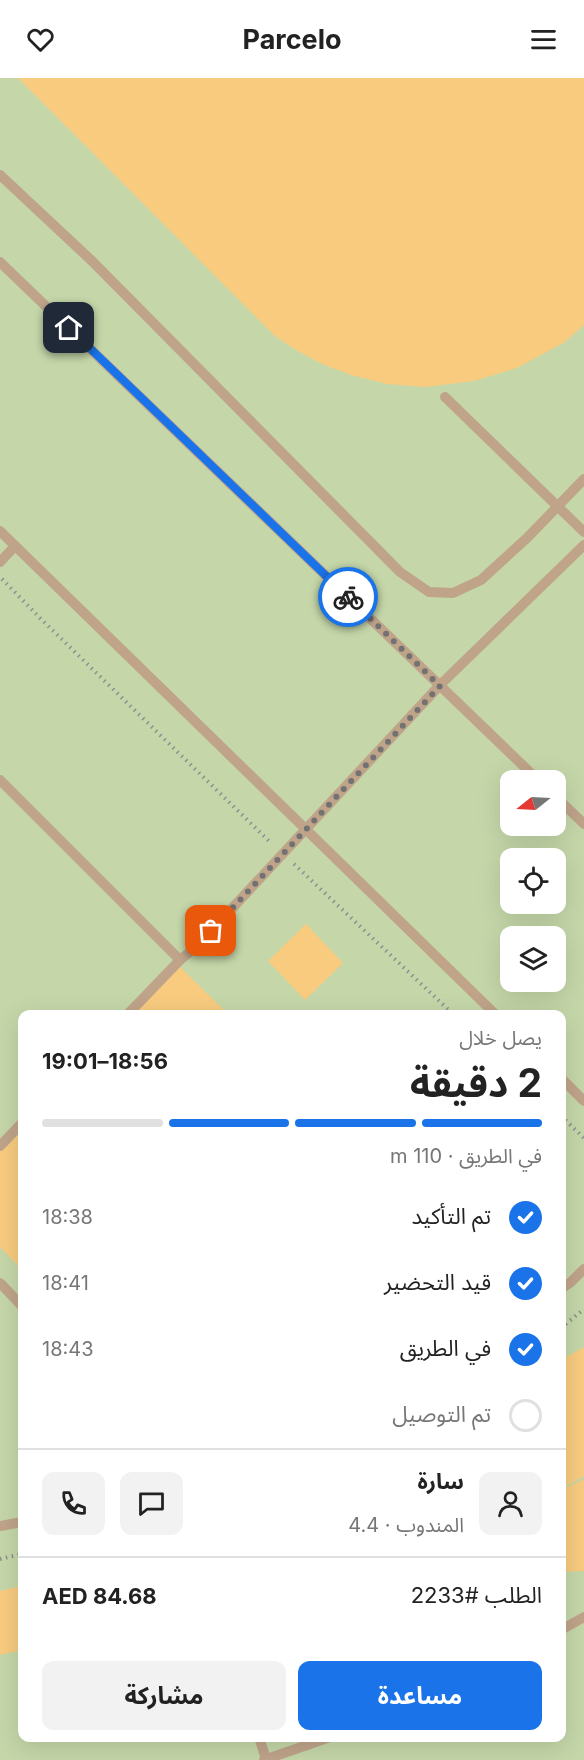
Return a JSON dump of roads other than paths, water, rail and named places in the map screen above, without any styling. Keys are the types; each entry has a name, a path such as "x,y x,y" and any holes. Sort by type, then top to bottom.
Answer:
{"lane":[{"path":"0,175 92,261 400,572 429,592 453,593 481,580 527,538 584,479"},
{"path":"0,262 528,770"},
{"path":"445,397 584,532"},
{"path":"0,531 491,1010"},
{"path":"132,1010 196,946 440,686 584,545"},
{"path":"0,562 15,546"},
{"path":"0,780 180,960"},
{"path":"566,807 584,824"},
{"path":"566,1083 584,1101"},
{"path":"0,1146 18,1127"},
{"path":"566,1286 584,1269"},
{"path":"0,1284 18,1301"},
{"path":"0,1526 18,1523"},
{"path":"566,1627 584,1617"},
{"path":"260,1742 265,1760 316,1742"}]}
